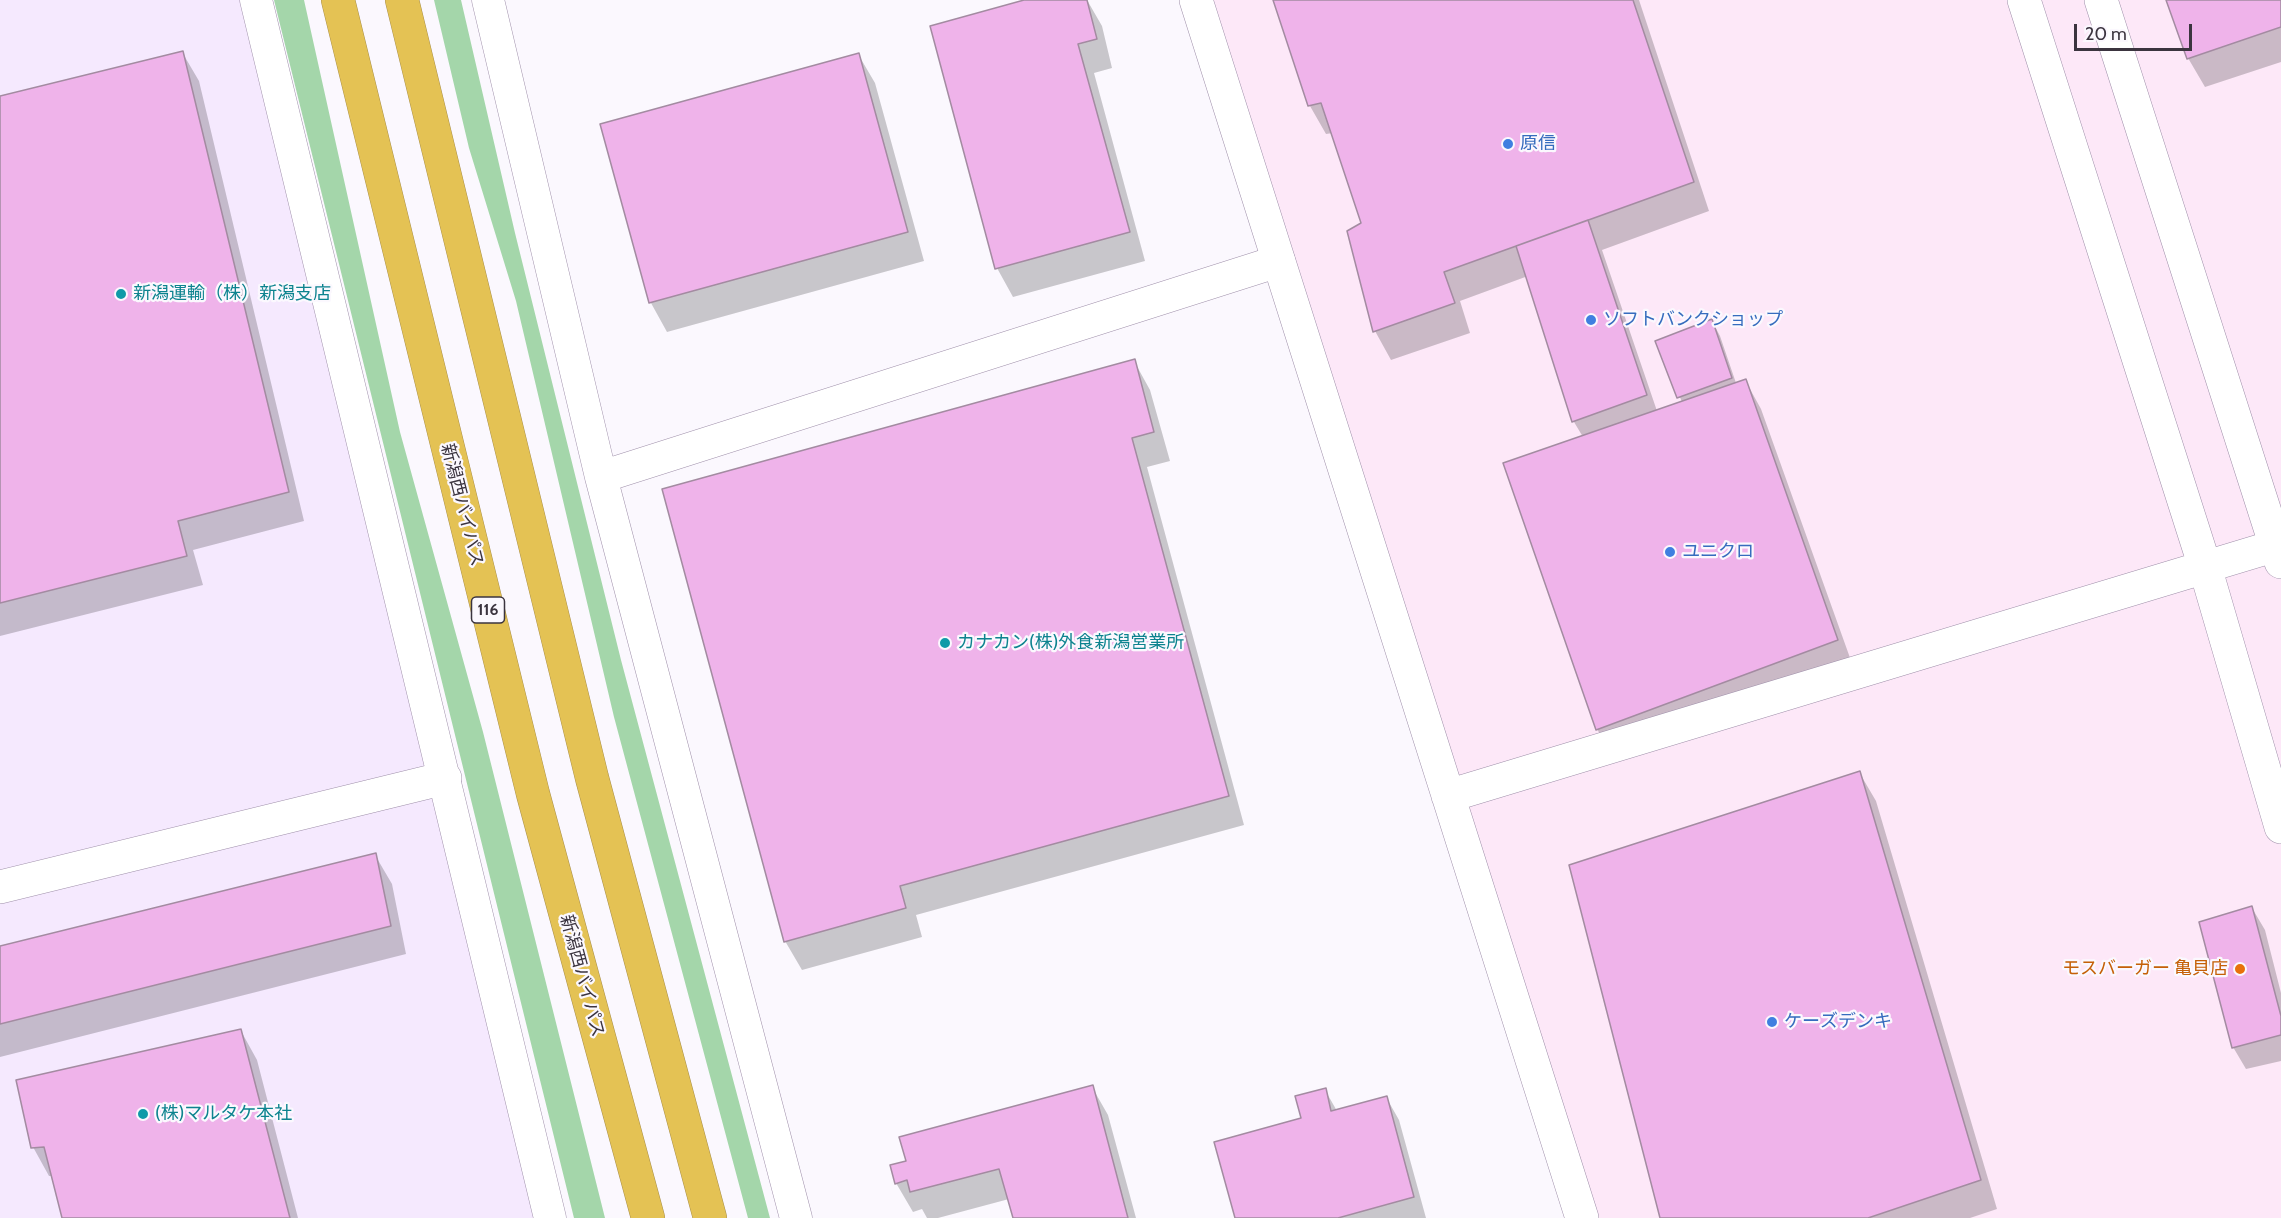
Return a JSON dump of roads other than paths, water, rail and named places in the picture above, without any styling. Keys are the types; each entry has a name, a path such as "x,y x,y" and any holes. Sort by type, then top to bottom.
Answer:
{"highway":[{"name":"新潟西バイパス","path":"338,0 533,794 648,1218"},
{"path":"402,0 592,778 710,1218"}],"street":[{"path":"256,0 550,1218"},
{"path":"488,0 601,477 796,1218"},
{"path":"1196,0 1582,1218"},
{"path":"2024,0 2205,567 2281,827"},
{"path":"1448,796 2205,567 2279,550 2101,0"},
{"path":"601,477 1279,261"},
{"path":"0,887 445,778"}],"place":[{"name":"原信","path":"1508,144"},
{"name":"新潟運輸（株）新潟支店","path":"121,294"},
{"name":"ソフトバンクショップ","path":"1591,320"},
{"name":"ユニクロ","path":"1670,552"},
{"name":"カナカン(株)外食新潟営業所","path":"945,643"},
{"name":"モスバーガー 亀貝店","path":"2240,969"},
{"name":"ケーズデンキ","path":"1772,1022"},
{"name":"(株)マルタケ本社","path":"143,1114"}]}
